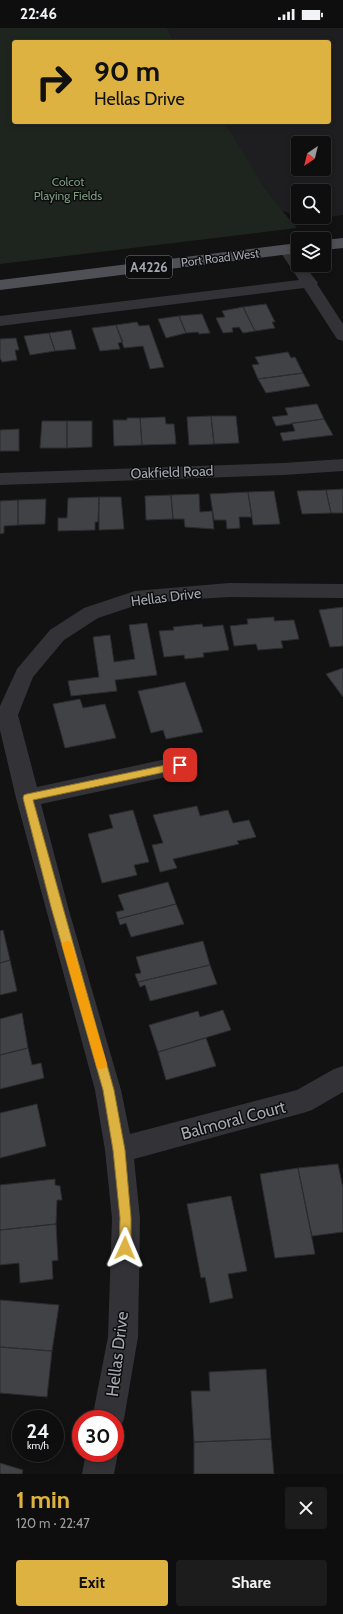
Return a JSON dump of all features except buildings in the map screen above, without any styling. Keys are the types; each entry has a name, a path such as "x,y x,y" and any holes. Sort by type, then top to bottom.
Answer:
{"main road":[{"path":"331,244 343,243"},
{"name":"Port Road West","path":"0,285 291,249"}],"street":[{"path":"304,272 343,336"},
{"path":"0,322 310,283"},
{"name":"Oakfield Road","path":"0,479 283,469 343,465"},
{"name":"Hellas Drive","path":"110,1410 123,1337 126,1218 119,1150 108,1090 58,914 27,798 7,715 24,674 57,635 90,613 135,598 228,590 343,591"},
{"path":"27,798 180,765"},
{"name":"Balmoral Court","path":"119,1150 303,1102 343,1078"},
{"path":"98,1474 100,1462"}],"shaded area":[{"path":"167,28 343,28 343,215 331,217 331,184 291,184 291,214 281,210 244,157 226,124 331,124 331,40 173,40"}],"green space":[{"name":"Colcot Playing Fields","path":"0,28 167,28 173,40 12,40 12,124 226,124 267,190 291,221 291,224 293,224 297,228 0,264"}],"slow traffic":[{"path":"67,945 101,1064"}],"route":[{"path":"125,1248 126,1218 119,1150 108,1090 27,798 180,765"}]}
